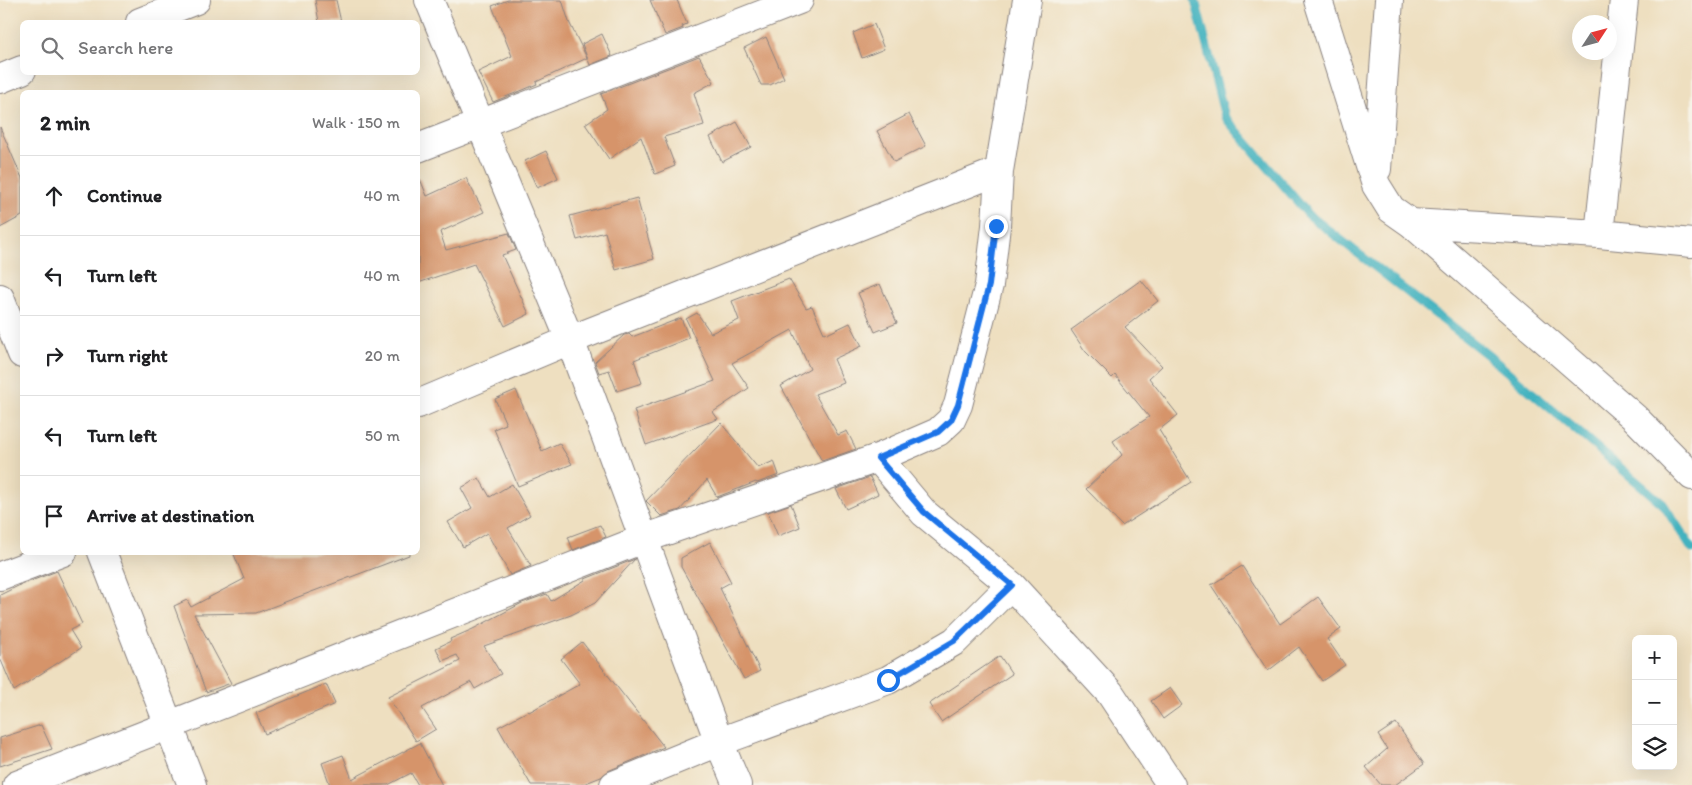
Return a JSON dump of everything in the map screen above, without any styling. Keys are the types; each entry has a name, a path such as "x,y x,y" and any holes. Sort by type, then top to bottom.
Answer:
{"street":[{"path":"145,20 196,0"},
{"path":"429,0 570,340 719,742 737,785"},
{"path":"420,147 799,0"},
{"path":"17,785 643,538 878,458 938,432 951,420 958,405 989,285 1000,171 1027,0"},
{"path":"1318,0 1376,185 1391,209 1410,223 1635,418 1692,476"},
{"path":"1376,185 1389,0"},
{"path":"1599,234 1624,0"},
{"path":"0,79 20,71"},
{"path":"420,403 570,340 1000,171"},
{"path":"1410,223 1599,234 1692,243"},
{"path":"7,306 20,348"},
{"path":"878,458 924,512 1012,585 1110,693 1171,785"},
{"path":"0,576 55,555"},
{"path":"103,555 192,785"},
{"path":"614,785 719,742 888,680 954,641 1012,585"}],"building":[{"path":"315,0 336,0 341,20 319,20"},
{"path":"508,0 562,0 569,22 587,58 536,82 537,84 493,102 478,72 512,56 492,6"},
{"path":"650,0 677,0 687,24 682,26 683,28 665,35"},
{"path":"874,24 884,49 862,58 853,33"},
{"path":"602,34 612,56 590,65 582,44"},
{"path":"766,37 784,78 770,85 761,85 744,48"},
{"path":"699,56 714,82 694,93 704,125 664,137 675,166 655,174 641,137 609,159 585,124 607,109 601,94"},
{"path":"909,114 926,146 894,162 877,131"},
{"path":"737,122 751,147 722,162 710,137"},
{"path":"0,127 20,173 20,217 0,228"},
{"path":"546,151 558,178 537,188 525,161"},
{"path":"466,178 484,212 440,232 446,250 509,233 516,250 502,255 529,314 505,326 474,264 420,282 420,179 427,196"},
{"path":"637,198 654,259 616,270 605,232 577,240 570,216"},
{"path":"789,279 806,308 812,306 824,333 826,332 827,334 850,323 862,346 834,359 844,383 815,394 838,435 847,431 856,449 822,461 781,386 810,369 792,330 732,363 749,388 713,412 718,419 646,445 634,410 715,381 686,319 697,313 711,333 739,320 732,301"},
{"path":"1141,280 1158,301 1125,327 1162,366 1149,378 1178,415 1159,430 1191,482 1122,526 1086,489 1122,455 1113,441 1149,417 1115,375 1112,378 1085,351 1071,330"},
{"path":"880,284 897,323 875,332 858,293"},
{"path":"681,318 689,338 634,360 642,383 617,391 609,370 599,373 595,362 624,335 629,334 632,337"},
{"path":"516,390 542,451 559,443 572,464 518,486 494,429 506,424 495,399"},
{"path":"721,423 758,468 774,461 779,475 717,497 707,480 680,510 661,516 646,501"},
{"path":"870,477 878,494 846,509 836,489"},
{"path":"479,478 490,497 512,484 530,515 508,528 531,566 510,575 487,533 463,547 448,522 472,508 461,488"},
{"path":"791,504 800,527 778,536 768,512"},
{"path":"600,525 606,537 573,550 568,537"},
{"path":"710,542 731,582 720,588 760,671 744,679 681,567 681,558"},
{"path":"234,555 409,555 256,613 194,614 231,683 206,692 174,606 187,600 191,607 244,579"},
{"path":"635,559 595,603 571,615 484,646 501,674 475,689 471,682 422,708 436,729 416,741 388,697 460,661 457,655 442,661 436,648 522,603 547,594 551,601 585,579"},
{"path":"1242,566 1280,624 1318,597 1341,629 1327,639 1345,665 1322,681 1299,647 1268,671 1211,585"},
{"path":"57,571 82,624 70,630 81,648 14,691 0,658 0,595"},
{"path":"582,642 664,747 581,785 531,785 498,727 580,684 561,659"},
{"path":"1000,656 1012,674 941,722 929,704"},
{"path":"326,684 335,704 265,734 256,713"},
{"path":"1170,688 1182,705 1163,719 1151,701"},
{"path":"1396,723 1424,764 1395,785 1381,785 1366,767 1387,749 1378,735"},
{"path":"41,725 52,749 0,766 0,738"},
{"path":"420,743 442,785 418,785 411,773 388,785 330,785 322,763 343,755 352,779"}],"waterway":[{"path":"1195,0 1225,117 1309,215 1489,356 1663,504 1692,549"}],"route":[{"path":"888,680 954,641 1012,585 924,512 878,458 938,432 951,420 958,405 989,285 996,226"}]}
